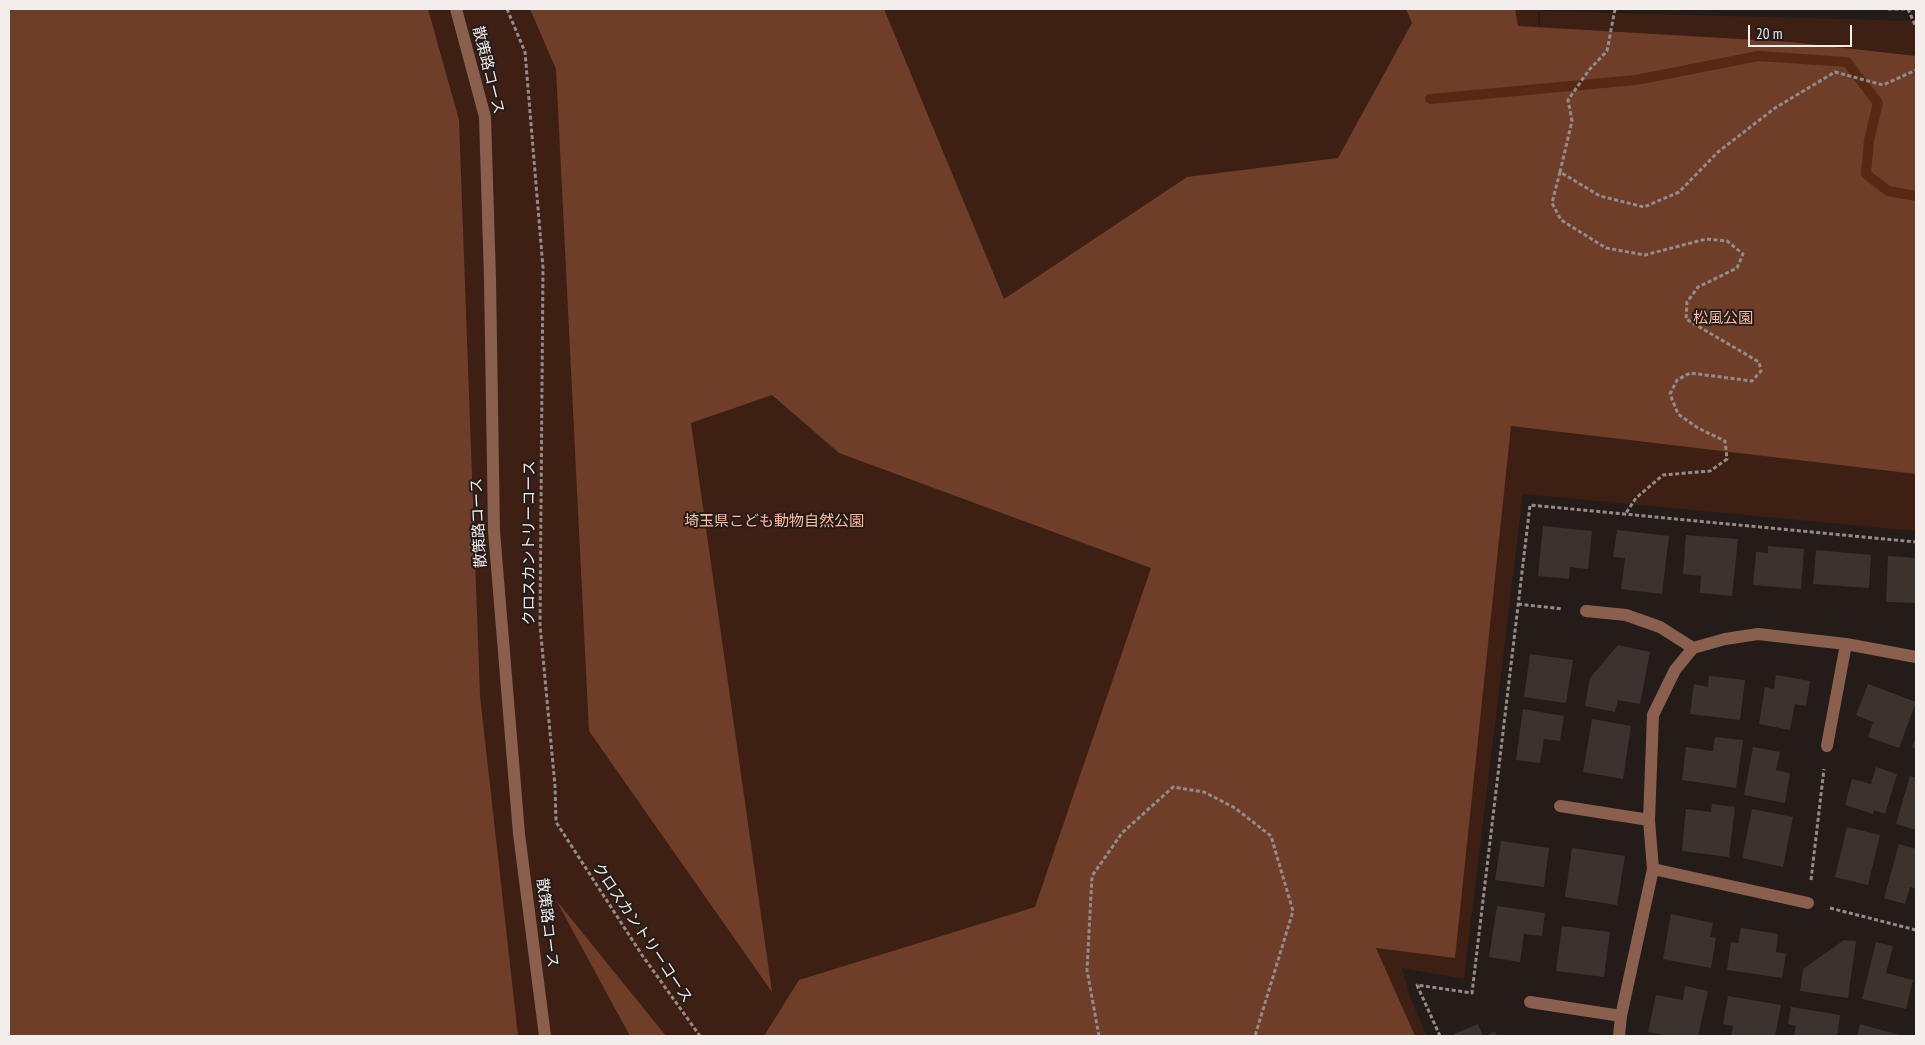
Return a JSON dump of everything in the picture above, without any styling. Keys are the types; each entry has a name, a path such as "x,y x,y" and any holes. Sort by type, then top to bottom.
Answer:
{"street":[{"name":"散策路コース","path":"456,9 485,117 494,531 518,834 545,1036"},
{"path":"1586,611 1626,615 1660,626 1694,648"},
{"path":"1619,1036 1621,1016 1653,869 1650,820 1653,715 1675,670 1694,648 1758,634 1846,644 1916,657"},
{"path":"1827,746 1846,644"},
{"path":"1560,806 1650,820"},
{"path":"1653,869 1808,903"},
{"path":"1530,1002 1621,1016"}],"path":[{"name":"クロスカントリーコース","path":"507,9 526,52 543,268 540,625 555,786 556,822 642,955 700,1036"},
{"path":"1615,9 1607,51 1589,70 1568,100 1572,121 1552,203 1561,220 1606,248 1645,256 1706,239 1727,241 1743,254 1738,268 1698,287 1686,302 1686,319 1759,362 1761,371 1752,381 1690,373 1677,380 1670,394 1678,414 1698,428 1725,441 1728,459 1710,471 1663,475 1636,498 1626,513"},
{"path":"1888,9 1916,9"},
{"path":"1907,9 1916,27"},
{"path":"1560,172 1600,196 1644,207 1679,192 1718,152 1775,108 1835,72 1883,85 1916,70"},
{"path":"1440,1036 1417,985 1472,993 1530,505 1916,542"},
{"path":"1518,604 1586,611"},
{"path":"1827,746 1808,903 1916,930"},
{"path":"1100,1036 1087,970 1092,876 1122,832 1173,787 1204,792 1236,808 1271,836 1293,911 1255,1036"}],"green space":[{"name":"埼玉県こども動物自然公園","path":"9,9 1538,9 1540,41 1540,11 1916,21 1916,531 1523,494 1464,979 1402,968 1410,997 1427,1036 9,1036"},
{"path":"9,9 428,9 459,120 480,696 518,1036 9,1036"},
{"name":"松風公園","path":"530,9 884,9 1004,299 1187,177 1338,158 1412,23 1406,9 1515,9 1518,26 1791,42 1916,56 1916,474 1511,426 1455,958 1376,948 1415,1036 764,1036 799,980 1035,907 1151,568 839,453 772,395 691,423 772,992 589,731 556,69"},
{"path":"556,900 666,1036 630,1036"}],"building":[{"path":"1543,526 1592,531 1588,569 1570,567 1569,579 1538,576"},
{"path":"1617,530 1669,536 1662,594 1621,589 1625,558 1613,557"},
{"path":"1686,535 1738,539 1732,596 1700,593 1701,576 1683,574"},
{"path":"1768,546 1804,549 1801,589 1753,585 1756,552 1768,553"},
{"path":"1816,550 1871,555 1869,588 1813,584"},
{"path":"1888,556 1916,558 1916,603 1886,602"},
{"path":"1618,645 1650,652 1640,704 1618,700 1615,712 1585,706 1590,678"},
{"path":"1530,654 1573,660 1566,703 1524,697"},
{"path":"1776,675 1810,681 1806,706 1795,704 1790,730 1759,724 1765,687 1774,689"},
{"path":"1709,676 1745,680 1740,720 1690,714 1694,684 1708,687"},
{"path":"1868,684 1916,702 1899,748 1868,737 1873,722 1856,715"},
{"path":"1523,709 1564,716 1560,741 1544,739 1540,763 1516,760"},
{"path":"1592,719 1631,726 1623,779 1583,772"},
{"path":"1715,737 1743,740 1736,788 1682,780 1686,747 1713,751"},
{"path":"1916,737 1916,749 1912,747"},
{"path":"1753,747 1780,752 1776,770 1790,773 1785,803 1744,795"},
{"path":"1876,767 1897,774 1885,814 1874,810 1873,814 1845,805 1852,779 1871,784"},
{"path":"1910,776 1916,778 1916,830 1896,824"},
{"path":"1712,804 1735,807 1729,857 1682,851 1686,809 1711,812"},
{"path":"1752,809 1793,817 1783,867 1742,858"},
{"path":"1847,827 1880,835 1868,885 1835,877"},
{"path":"1501,841 1549,848 1544,887 1495,880"},
{"path":"1899,844 1916,849 1916,889 1910,887 1905,904 1884,898"},
{"path":"1572,848 1625,856 1617,905 1565,897"},
{"path":"1497,906 1545,913 1542,936 1524,934 1520,962 1489,957"},
{"path":"1671,914 1713,923 1710,937 1716,938 1711,968 1663,959"},
{"path":"1562,926 1610,932 1604,977 1556,971"},
{"path":"1741,928 1778,934 1776,952 1786,954 1782,978 1727,970 1731,942 1738,943"},
{"path":"1844,940 1856,941 1848,998 1800,991 1803,969"},
{"path":"1876,942 1893,946 1886,973 1913,980 1906,1009 1862,999"},
{"path":"1685,986 1708,991 1698,1036 1669,1036 1648,1032 1656,995 1683,1000"},
{"path":"1728,996 1781,1005 1775,1036 1731,1036 1733,1026 1723,1024"},
{"path":"1791,1007 1840,1015 1837,1036 1794,1036 1796,1026 1788,1024"},
{"path":"1478,1024 1483,1036 1455,1036 1454,1034"},
{"path":"1860,1024 1903,1036 1857,1036"},
{"path":"1495,1032 1497,1036 1484,1036"}],"waterway":[{"path":"1430,99 1636,80 1758,56 1847,62 1878,103 1869,140 1866,174 1888,191 1916,196"}]}
